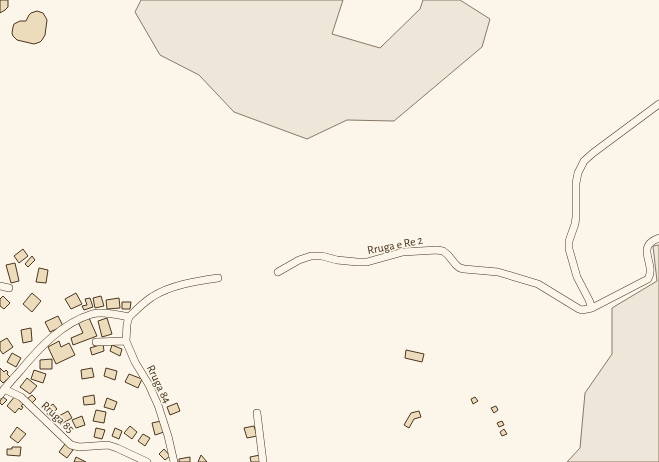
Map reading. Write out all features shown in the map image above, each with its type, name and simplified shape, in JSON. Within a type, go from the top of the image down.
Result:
[{"type":"street","points":[[659,104],[593,153],[584,161],[578,173],[576,184],[576,217],[569,241],[569,249],[577,277],[592,308],[648,279],[650,269],[646,252],[648,245],[652,241],[659,238]]},
{"type":"street","name":"Rruga e Re 2","points":[[278,272],[299,260],[311,256],[322,256],[337,260],[367,262],[403,252],[437,250],[443,251],[460,268],[498,272],[538,284],[579,309],[582,310],[592,308]]},
{"type":"street","points":[[2,392],[38,351],[68,325],[93,313],[116,314],[129,317],[153,296],[171,288],[218,278]]},
{"type":"street","points":[[0,286],[10,288]]},
{"type":"street","name":"Rruga 84","points":[[129,317],[126,341],[135,362],[149,385],[158,404],[174,462]]},
{"type":"street","points":[[96,342],[126,341]]},
{"type":"street","name":"Rruga 85","points":[[2,392],[21,397],[71,445],[79,447],[108,445],[118,448],[147,462]]},
{"type":"street","points":[[258,413],[263,462]]},
{"type":"shaded area","points":[[141,0],[343,0],[332,34],[380,48],[420,9],[423,0],[460,0],[490,19],[482,47],[394,121],[347,120],[307,139],[234,112],[199,75],[160,55],[135,12]]},
{"type":"shaded area","points":[[659,245],[659,462],[567,462],[580,448],[585,393],[612,354],[612,308],[657,281],[653,246]]},
{"type":"building","points":[[0,0],[8,0],[8,7],[0,13]]},
{"type":"building","points":[[37,11],[43,13],[47,20],[45,35],[42,40],[34,44],[17,40],[12,33],[14,24],[20,21],[26,21],[31,13]]},
{"type":"building","points":[[23,249],[28,256],[19,263],[14,256]]},
{"type":"building","points":[[32,256],[35,260],[28,267],[25,264]]},
{"type":"building","points":[[15,263],[19,281],[11,283],[6,265]]},
{"type":"building","points":[[39,268],[48,270],[46,283],[36,282]]},
{"type":"building","points":[[32,293],[41,301],[32,312],[23,304]]},
{"type":"building","points":[[76,293],[82,304],[71,309],[65,299]]},
{"type":"building","points":[[3,296],[10,303],[4,309],[0,306],[0,299]]},
{"type":"building","points":[[101,296],[104,306],[95,308],[93,298]]},
{"type":"building","points":[[90,298],[93,307],[84,310],[82,306],[87,305],[85,299]]},
{"type":"building","points":[[119,298],[120,308],[107,309],[106,300]]},
{"type":"building","points":[[122,302],[131,302],[130,309],[122,309]]},
{"type":"building","points":[[58,316],[63,326],[50,332],[45,322]]},
{"type":"building","points":[[89,318],[97,336],[73,345],[71,338],[83,333],[78,322]]},
{"type":"building","points":[[107,318],[112,334],[102,337],[98,321]]},
{"type":"building","points":[[31,328],[32,341],[23,343],[21,330]]},
{"type":"building","points":[[7,338],[13,347],[3,354],[0,350],[0,342]]},
{"type":"building","points":[[59,341],[61,347],[69,343],[75,355],[56,364],[48,347]]},
{"type":"building","points":[[103,344],[104,351],[92,355],[90,348]]},
{"type":"building","points":[[112,345],[122,349],[120,356],[110,351]]},
{"type":"building","points":[[406,350],[424,354],[422,362],[405,358]]},
{"type":"building","points":[[12,353],[21,358],[16,367],[7,362]]},
{"type":"building","points":[[52,359],[52,369],[40,369],[40,360]]},
{"type":"building","points":[[0,368],[4,372],[6,370],[10,377],[3,383],[0,380]]},
{"type":"building","points":[[92,368],[94,377],[82,379],[81,370]]},
{"type":"building","points":[[106,368],[117,371],[115,380],[104,376]]},
{"type":"building","points":[[34,370],[46,374],[43,383],[31,379]]},
{"type":"building","points":[[129,374],[142,379],[138,388],[125,382]]},
{"type":"building","points":[[27,378],[37,386],[30,394],[20,387]]},
{"type":"building","points":[[32,395],[36,399],[32,403],[27,399]]},
{"type":"building","points":[[94,395],[95,404],[84,405],[83,397]]},
{"type":"building","points":[[15,396],[24,403],[21,406],[23,407],[21,410],[19,408],[15,413],[7,406]]},
{"type":"building","points":[[3,397],[7,400],[2,405],[0,401]]},
{"type":"building","points":[[475,397],[478,401],[473,404],[471,399]]},
{"type":"building","points":[[107,398],[117,402],[114,410],[104,407]]},
{"type":"building","points":[[177,403],[180,411],[170,415],[167,407]]},
{"type":"building","points":[[53,404],[57,409],[49,416],[45,410]]},
{"type":"building","points":[[496,406],[498,410],[494,413],[491,408]]},
{"type":"building","points":[[96,410],[106,412],[104,423],[93,421]]},
{"type":"building","points":[[68,411],[72,418],[61,424],[57,417]]},
{"type":"building","points":[[419,411],[421,417],[414,419],[409,428],[404,425],[411,413]]},
{"type":"building","points":[[82,416],[85,425],[76,428],[72,420]]},
{"type":"building","points":[[161,421],[164,432],[155,435],[152,423]]},
{"type":"building","points":[[502,421],[504,425],[499,427],[497,423]]},
{"type":"building","points":[[130,426],[137,432],[132,439],[124,433]]},
{"type":"building","points":[[254,426],[257,436],[247,438],[244,428]]},
{"type":"building","points":[[17,427],[26,434],[18,443],[10,437]]},
{"type":"building","points":[[96,428],[105,430],[102,439],[94,437]]},
{"type":"building","points":[[115,428],[122,431],[119,439],[112,436]]},
{"type":"building","points":[[504,429],[507,434],[502,436],[500,432]]},
{"type":"building","points":[[143,434],[150,438],[145,446],[138,441]]},
{"type":"building","points":[[65,444],[73,450],[67,458],[59,452]]},
{"type":"building","points":[[12,447],[21,447],[20,456],[7,455],[7,449],[12,449]]},
{"type":"building","points":[[164,449],[170,456],[165,460],[159,454]]},
{"type":"building","points":[[201,455],[207,462],[198,462]]},
{"type":"building","points":[[260,455],[261,462],[251,462],[250,457]]},
{"type":"building","points":[[76,457],[86,462],[74,462]]},
{"type":"building","points":[[190,457],[190,462],[179,462],[179,459]]}]
